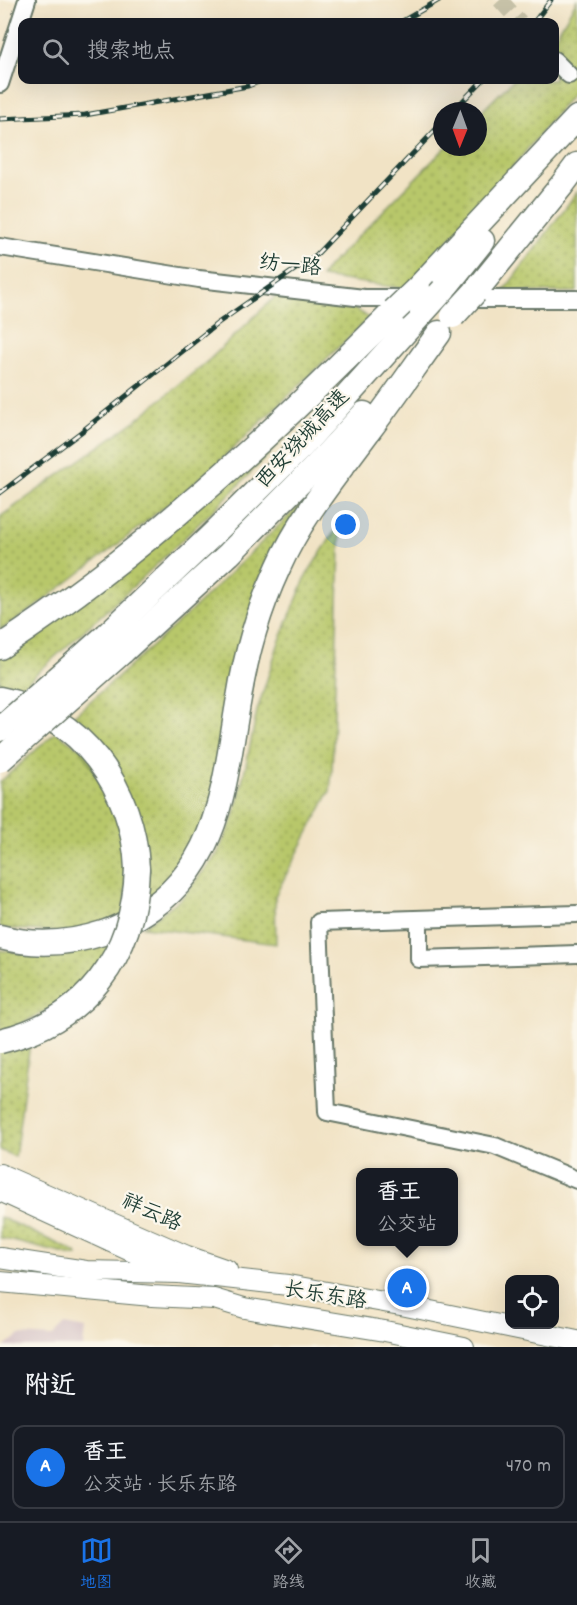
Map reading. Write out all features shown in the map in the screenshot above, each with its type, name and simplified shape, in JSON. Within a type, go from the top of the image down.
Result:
[{"type":"highway","points":[[0,646],[83,588],[189,505],[264,438],[418,288],[577,120]]},
{"type":"highway","name":"西安绕城高速","points":[[0,760],[114,644],[210,537],[300,447],[443,290],[520,196],[577,120]]},
{"type":"highway","name":"西安绕城高速","points":[[0,729],[114,644],[237,546],[316,466],[475,292],[577,165]]},
{"type":"highway","points":[[0,937],[27,942],[60,943],[113,930],[159,903],[175,888],[196,861],[207,842],[218,809],[249,651],[277,571],[311,508],[446,324]]},
{"type":"highway","points":[[0,699],[32,708],[61,724],[89,749],[106,769],[128,816],[135,844],[137,869],[134,904],[128,926],[104,975],[82,999],[61,1016],[37,1029],[0,1041]]},
{"type":"main road","name":"祥云路","points":[[0,1174],[187,1256],[225,1270],[288,1285]]},
{"type":"main road","name":"祥云路","points":[[0,1191],[178,1273],[214,1299]]},
{"type":"main road","points":[[0,1258],[86,1271],[178,1273],[288,1285]]},
{"type":"main road","points":[[0,1282],[214,1299]]},
{"type":"main road","name":"长乐东路","points":[[288,1285],[406,1306],[577,1341]]},
{"type":"main road","name":"长乐东路","points":[[214,1299],[244,1308],[385,1330],[464,1347]]},
{"type":"street","points":[[21,18],[27,0]]},
{"type":"street","points":[[0,84],[18,28]]},
{"type":"street","points":[[559,64],[569,75]]},
{"type":"street","name":"纺一路","points":[[0,248],[200,279],[364,298],[577,299]]},
{"type":"street","points":[[577,914],[319,922],[327,1112],[495,1146],[577,1180]]},
{"type":"street","points":[[419,919],[419,958],[577,954]]},
{"type":"shaded area","points":[[64,1325],[85,1329],[83,1347],[4,1347],[20,1335],[52,1337]]},
{"type":"green space","points":[[577,0],[577,88],[521,157],[406,289],[321,277],[328,267],[437,156],[487,156],[487,106],[509,84],[559,84],[559,30]]},
{"type":"green space","points":[[577,192],[577,292],[503,292]]},
{"type":"green space","points":[[275,297],[337,304],[349,307],[369,318],[215,466],[122,541],[34,608],[0,630],[0,517],[135,421],[210,359]]},
{"type":"green space","points":[[353,368],[227,497],[137,583],[16,692],[0,689],[0,653]]},
{"type":"green space","points":[[302,503],[215,796],[184,863],[142,905],[145,864],[67,722],[188,614]]},
{"type":"green space","points":[[341,522],[330,791],[275,896],[276,944],[143,927],[183,897],[217,854],[234,817],[257,711],[278,645],[307,574]]},
{"type":"green space","points":[[56,732],[82,750],[126,828],[126,915],[69,933],[0,928],[0,782]]},
{"type":"green space","points":[[117,941],[82,992],[0,1035],[0,950],[24,953]]},
{"type":"green space","points":[[30,1043],[15,1157],[0,1150],[0,1051]]},
{"type":"green space","points":[[0,1217],[69,1249],[77,1255],[73,1256],[0,1238]]},
{"type":"tunnel","points":[[500,0],[516,18]]},
{"type":"railway","points":[[408,18],[439,0]]},
{"type":"railway","points":[[537,18],[551,0]]},
{"type":"railway","points":[[0,119],[85,115],[253,84]]},
{"type":"railway","points":[[462,102],[479,84]]},
{"type":"railway","points":[[0,493],[218,323],[316,255],[433,132]]},
{"type":"place","name":"香王","points":[[407,1288]]}]
